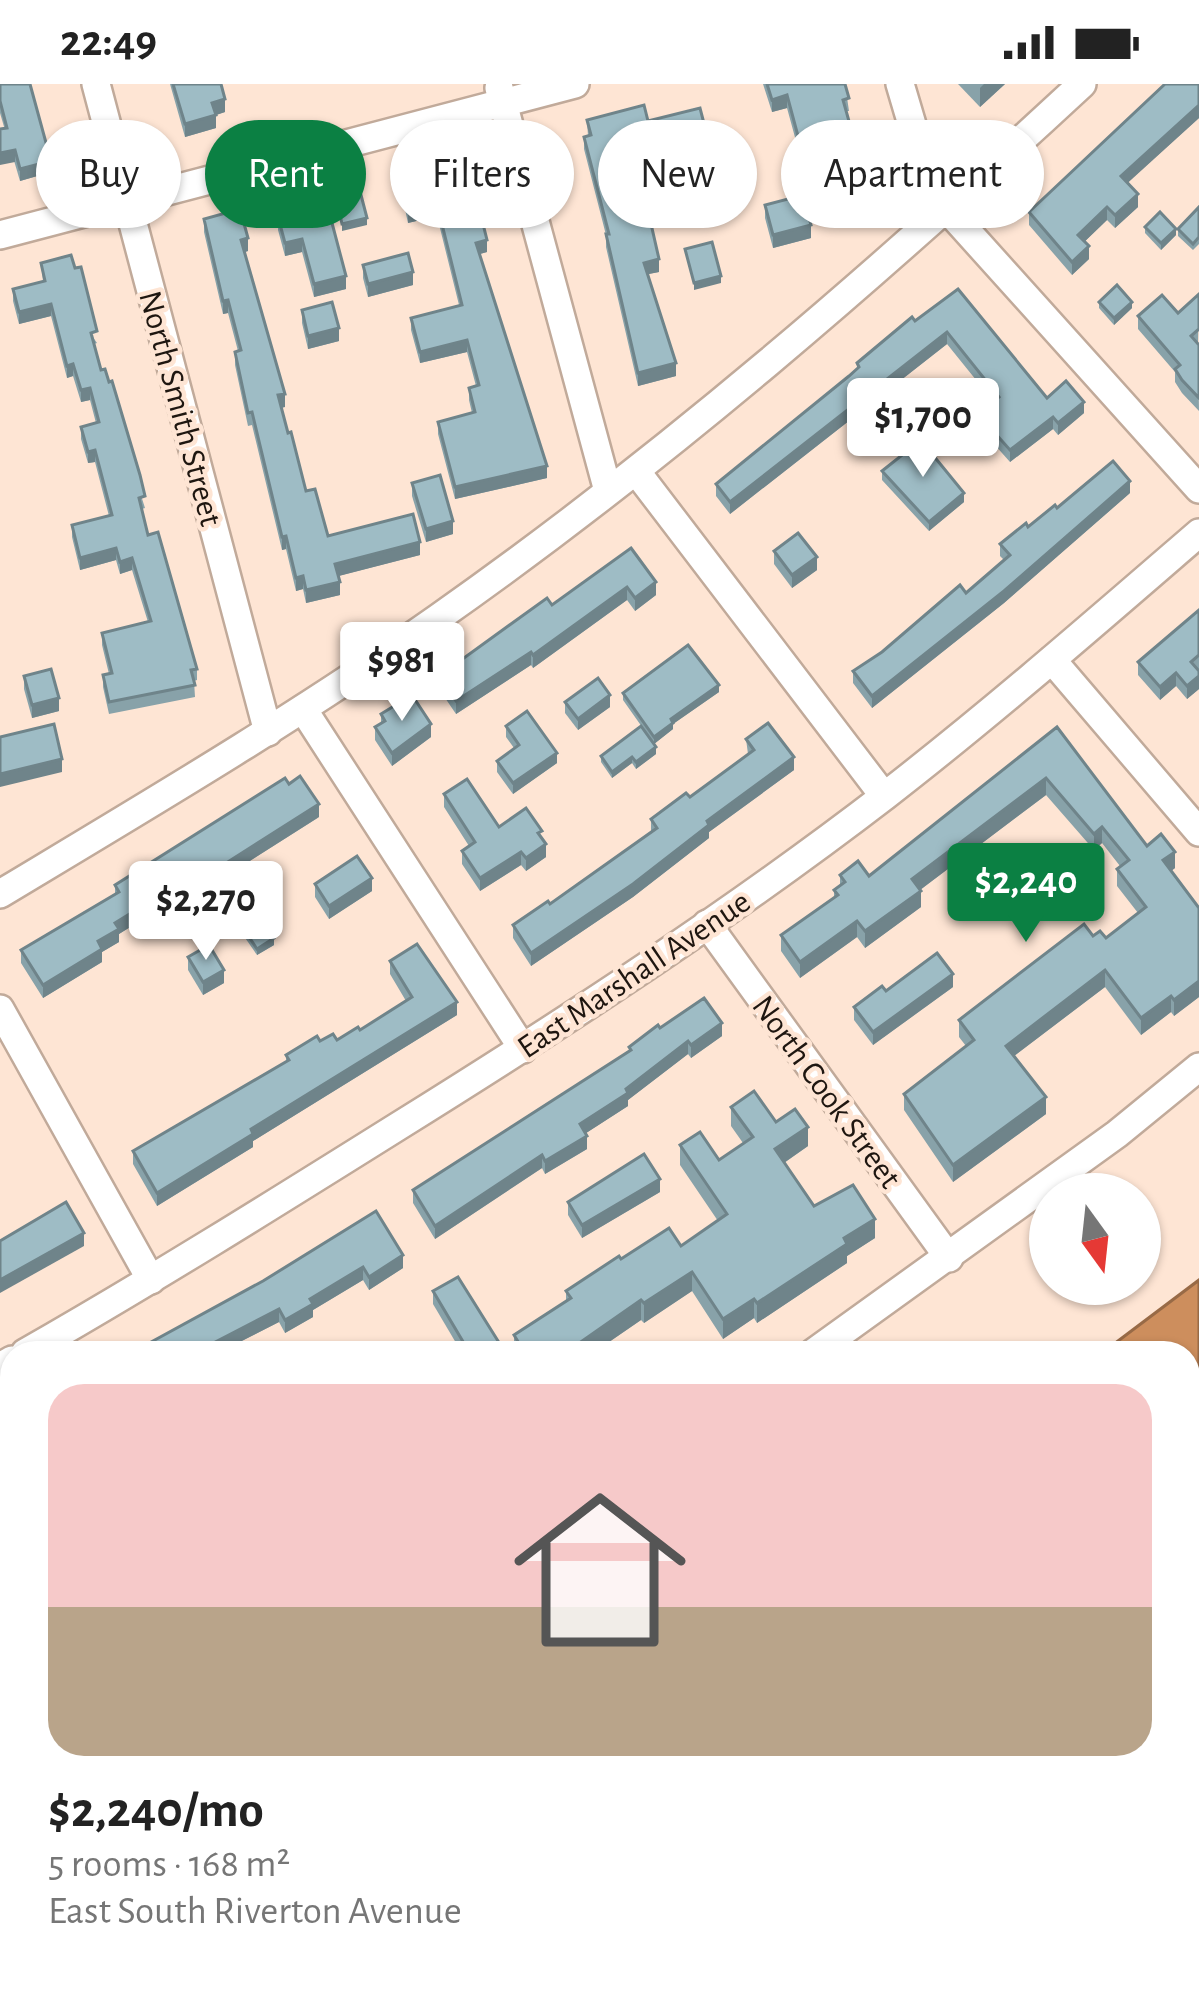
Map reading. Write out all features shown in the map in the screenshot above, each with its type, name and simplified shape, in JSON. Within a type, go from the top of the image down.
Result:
[{"type":"street","name":"North Smith Street","points":[[96,84],[106,120]]},
{"type":"street","points":[[181,186],[500,93],[575,84]]},
{"type":"street","points":[[900,84],[911,120]]},
{"type":"street","points":[[1043,120],[1082,84]]},
{"type":"street","points":[[500,93],[608,491]]},
{"type":"street","points":[[0,235],[36,225]]},
{"type":"street","name":"North Smith Street","points":[[135,228],[268,732]]},
{"type":"street","points":[[0,894],[268,732],[440,616],[636,471],[925,228]]},
{"type":"street","points":[[964,228],[1199,489]]},
{"type":"street","points":[[636,471],[884,796]]},
{"type":"street","name":"East Marshall Avenue","points":[[46,1341],[523,1049],[707,924],[884,796],[1199,533]]},
{"type":"street","points":[[1052,659],[1199,832]]},
{"type":"street","points":[[303,709],[523,1049]]},
{"type":"street","name":"North Cook Street","points":[[707,924],[949,1258]]},
{"type":"street","points":[[0,1009],[151,1280]]},
{"type":"street","points":[[829,1341],[1117,1134],[1199,1067]]},
{"type":"shaded area","points":[[1199,1280],[1199,1341],[1118,1341]]},
{"type":"building","points":[[0,84],[30,84],[40,120],[36,120],[36,165],[20,169],[15,150],[0,153],[0,129],[7,128]]},
{"type":"building","points":[[173,84],[221,84],[225,99],[212,103],[216,115],[185,124]]},
{"type":"building","points":[[767,84],[845,84],[849,120],[794,120],[787,95],[772,100]]},
{"type":"building","points":[[1165,84],[1199,84],[1199,105],[1121,176],[1138,194],[1115,215],[1107,207],[1078,235],[1089,246],[1072,262],[1043,228],[1044,198]]},
{"type":"building","points":[[644,105],[648,120],[598,120],[598,191],[584,137],[591,135],[587,120]]},
{"type":"building","points":[[700,108],[703,120],[652,120]]},
{"type":"building","points":[[781,201],[781,228],[800,228],[773,235],[765,205]]},
{"type":"building","points":[[1199,207],[1199,237],[1193,244],[1178,229]]},
{"type":"building","points":[[1160,212],[1176,229],[1161,243],[1145,227]]},
{"type":"building","points":[[206,228],[245,228],[248,238],[241,240],[285,394],[278,395],[288,433],[306,491],[315,489],[328,536],[413,514],[420,542],[335,564],[340,582],[306,590],[303,576],[296,578],[252,412],[248,413],[235,352],[241,350],[228,300],[223,301]]},
{"type":"building","points":[[281,228],[333,228],[346,276],[314,284],[302,239],[285,243]]},
{"type":"building","points":[[443,228],[484,228],[487,240],[476,243],[547,466],[455,487],[438,422],[475,412],[469,388],[479,385],[467,340],[420,352],[411,318],[462,305]]},
{"type":"building","points":[[607,228],[652,228],[659,259],[644,263],[676,363],[638,373]]},
{"type":"building","points":[[712,242],[721,276],[694,283],[685,249]]},
{"type":"building","points":[[408,253],[413,272],[368,284],[363,265]]},
{"type":"building","points":[[71,255],[75,268],[81,267],[101,370],[112,381],[140,475],[145,496],[139,498],[148,535],[158,532],[197,669],[191,670],[195,685],[109,702],[103,675],[112,673],[102,633],[151,621],[132,558],[120,562],[116,548],[80,558],[72,525],[112,515],[95,450],[88,452],[81,427],[99,422],[90,388],[81,390],[73,364],[67,366],[51,304],[19,312],[13,289],[45,281],[41,263]]},
{"type":"building","points":[[1117,285],[1132,302],[1114,318],[1099,302]]},
{"type":"building","points":[[958,289],[1047,398],[1066,381],[1084,402],[1058,423],[1053,417],[1010,450],[978,414],[999,397],[947,332],[730,502],[716,484],[849,376],[859,367],[857,363],[912,317],[915,321]]},
{"type":"building","points":[[1199,294],[1199,329],[1191,336],[1199,345],[1199,398],[1175,369],[1180,365],[1138,316],[1162,295],[1178,313]]},
{"type":"building","points":[[332,302],[339,328],[308,336],[302,310]]},
{"type":"building","points":[[919,438],[964,493],[929,522],[882,471]]},
{"type":"building","points":[[1113,461],[1130,481],[1004,591],[872,696],[853,671],[960,585],[966,593],[1010,555],[1000,544],[1026,523],[1028,527],[1055,505],[1057,508]]},
{"type":"building","points":[[440,475],[453,521],[426,529],[412,483]]},
{"type":"building","points":[[798,533],[817,557],[792,575],[774,551]]},
{"type":"building","points":[[631,548],[656,582],[635,598],[627,587],[533,655],[531,652],[456,701],[439,676],[547,598],[552,605]]},
{"type":"building","points":[[1199,610],[1199,655],[1191,662],[1199,676],[1187,686],[1176,673],[1160,687],[1138,662]]},
{"type":"building","points":[[688,645],[719,685],[654,737],[623,693]]},
{"type":"building","points":[[51,669],[59,698],[32,705],[24,676]]},
{"type":"building","points":[[598,678],[610,695],[578,719],[565,702]]},
{"type":"building","points":[[412,695],[431,724],[392,753],[375,727],[385,721],[381,714]]},
{"type":"building","points":[[527,711],[557,753],[513,783],[497,761],[519,745],[506,726]]},
{"type":"building","points":[[768,723],[794,757],[707,821],[709,825],[633,884],[531,953],[513,925],[657,828],[651,819],[754,750],[746,739]]},
{"type":"building","points":[[54,724],[62,759],[0,774],[0,737]]},
{"type":"building","points":[[641,726],[656,747],[612,772],[601,756]]},
{"type":"building","points":[[1057,727],[1147,846],[1161,834],[1175,852],[1163,860],[1199,908],[1199,981],[1141,1018],[1105,970],[1006,1046],[1046,1097],[953,1165],[904,1094],[974,1040],[959,1020],[1084,924],[1093,936],[1100,931],[1106,938],[1146,907],[1117,869],[1129,860],[1102,827],[1094,834],[1046,778],[912,879],[921,891],[865,931],[857,921],[800,962],[781,935],[838,895],[834,890],[845,882],[840,875],[858,861],[869,876]]},
{"type":"building","points":[[300,776],[319,804],[187,888],[183,881],[115,923],[119,929],[98,941],[102,949],[43,985],[21,950],[119,892],[115,885],[285,778],[289,784]]},
{"type":"building","points":[[467,779],[499,827],[526,808],[546,844],[526,858],[521,852],[480,878],[462,851],[475,842],[444,794]]},
{"type":"building","points":[[357,856],[372,878],[329,906],[315,884]]},
{"type":"building","points":[[1057,861],[1072,881],[1053,895],[1039,875]]},
{"type":"building","points":[[258,915],[274,938],[257,949],[241,925]]},
{"type":"building","points":[[417,944],[457,1002],[157,1193],[133,1151],[289,1060],[286,1055],[317,1036],[320,1041],[333,1034],[337,1040],[412,997],[390,961]]},
{"type":"building","points":[[209,945],[224,970],[203,982],[188,957]]},
{"type":"building","points":[[937,953],[953,974],[873,1032],[854,1007],[882,986],[886,991]]},
{"type":"building","points":[[704,998],[722,1023],[691,1045],[688,1041],[626,1089],[628,1093],[580,1124],[587,1136],[545,1161],[542,1155],[435,1226],[413,1190]]},
{"type":"building","points":[[754,1091],[776,1122],[795,1109],[808,1127],[775,1149],[814,1206],[853,1185],[875,1219],[844,1238],[847,1244],[757,1303],[754,1299],[723,1319],[692,1272],[582,1341],[518,1341],[514,1335],[571,1298],[566,1291],[619,1256],[669,1228],[681,1246],[727,1214],[680,1145],[700,1132],[719,1160],[753,1137],[731,1107]]},
{"type":"building","points":[[644,1154],[660,1179],[582,1225],[568,1202]]},
{"type":"building","points":[[66,1202],[84,1233],[0,1280],[0,1241]]},
{"type":"building","points":[[376,1211],[403,1255],[369,1277],[363,1267],[285,1320],[279,1309],[217,1341],[153,1341]]},
{"type":"building","points":[[458,1277],[498,1341],[463,1341],[433,1291]]}]
